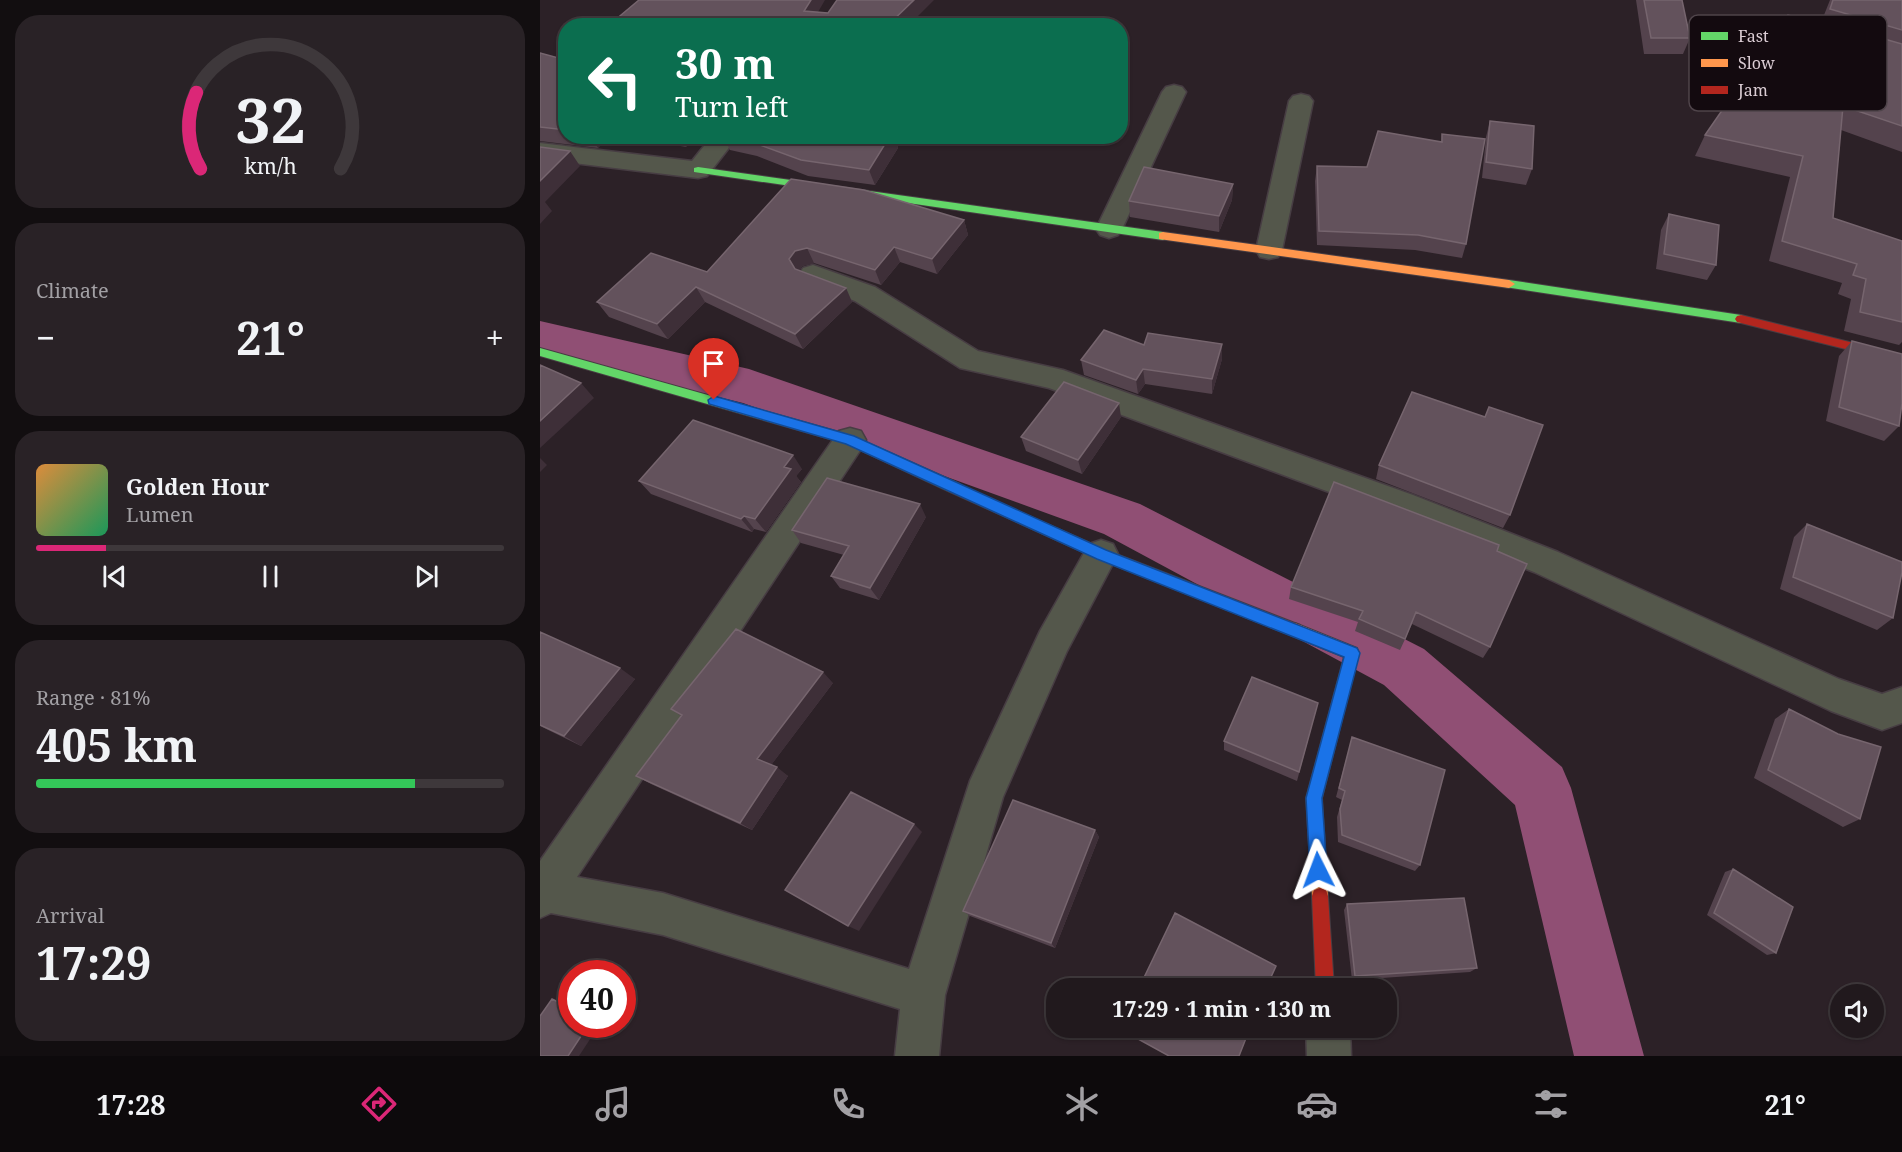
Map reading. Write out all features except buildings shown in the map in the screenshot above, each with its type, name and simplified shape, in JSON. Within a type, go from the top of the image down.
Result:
[{"type":"street","points":[[1109,229],[1174,92]]},
{"type":"street","points":[[1269,250],[1301,101]]},
{"type":"street","points":[[698,170],[719,144]]},
{"type":"street","points":[[540,151],[698,170],[1756,321],[1902,359]]},
{"type":"street","points":[[813,275],[864,294],[970,360],[1053,378],[1402,505],[1546,562],[1831,694],[1882,712],[1902,705]]},
{"type":"street","points":[[540,352],[849,440],[1101,554],[1352,653],[1314,798],[1324,978]]},
{"type":"street","points":[[849,440],[542,894],[663,914],[923,995]]},
{"type":"street","points":[[917,1056],[923,995],[984,795],[1053,642],[1101,554]]},
{"type":"street","points":[[1328,1038],[1329,1056]]},
{"type":"waterway","points":[[540,337],[749,387],[1122,519],[1404,667],[1541,788],[1609,1056]]},
{"type":"traffic: fast","points":[[698,170],[1163,236]]},
{"type":"traffic: fast","points":[[1509,284],[1741,319]]},
{"type":"traffic: fast","points":[[540,352],[850,440],[955,488]]},
{"type":"traffic: slow","points":[[1163,236],[1509,284]]},
{"type":"traffic: slow","points":[[1295,630],[1352,653],[1314,798],[1320,896]]},
{"type":"traffic: jam","points":[[1741,319],[1902,359]]},
{"type":"traffic: jam","points":[[955,488],[1101,554],[1295,630]]},
{"type":"traffic: jam","points":[[1320,896],[1324,978]]},
{"type":"route","points":[[714,400],[849,440],[1101,554],[1352,653],[1314,798],[1318,870]]}]
